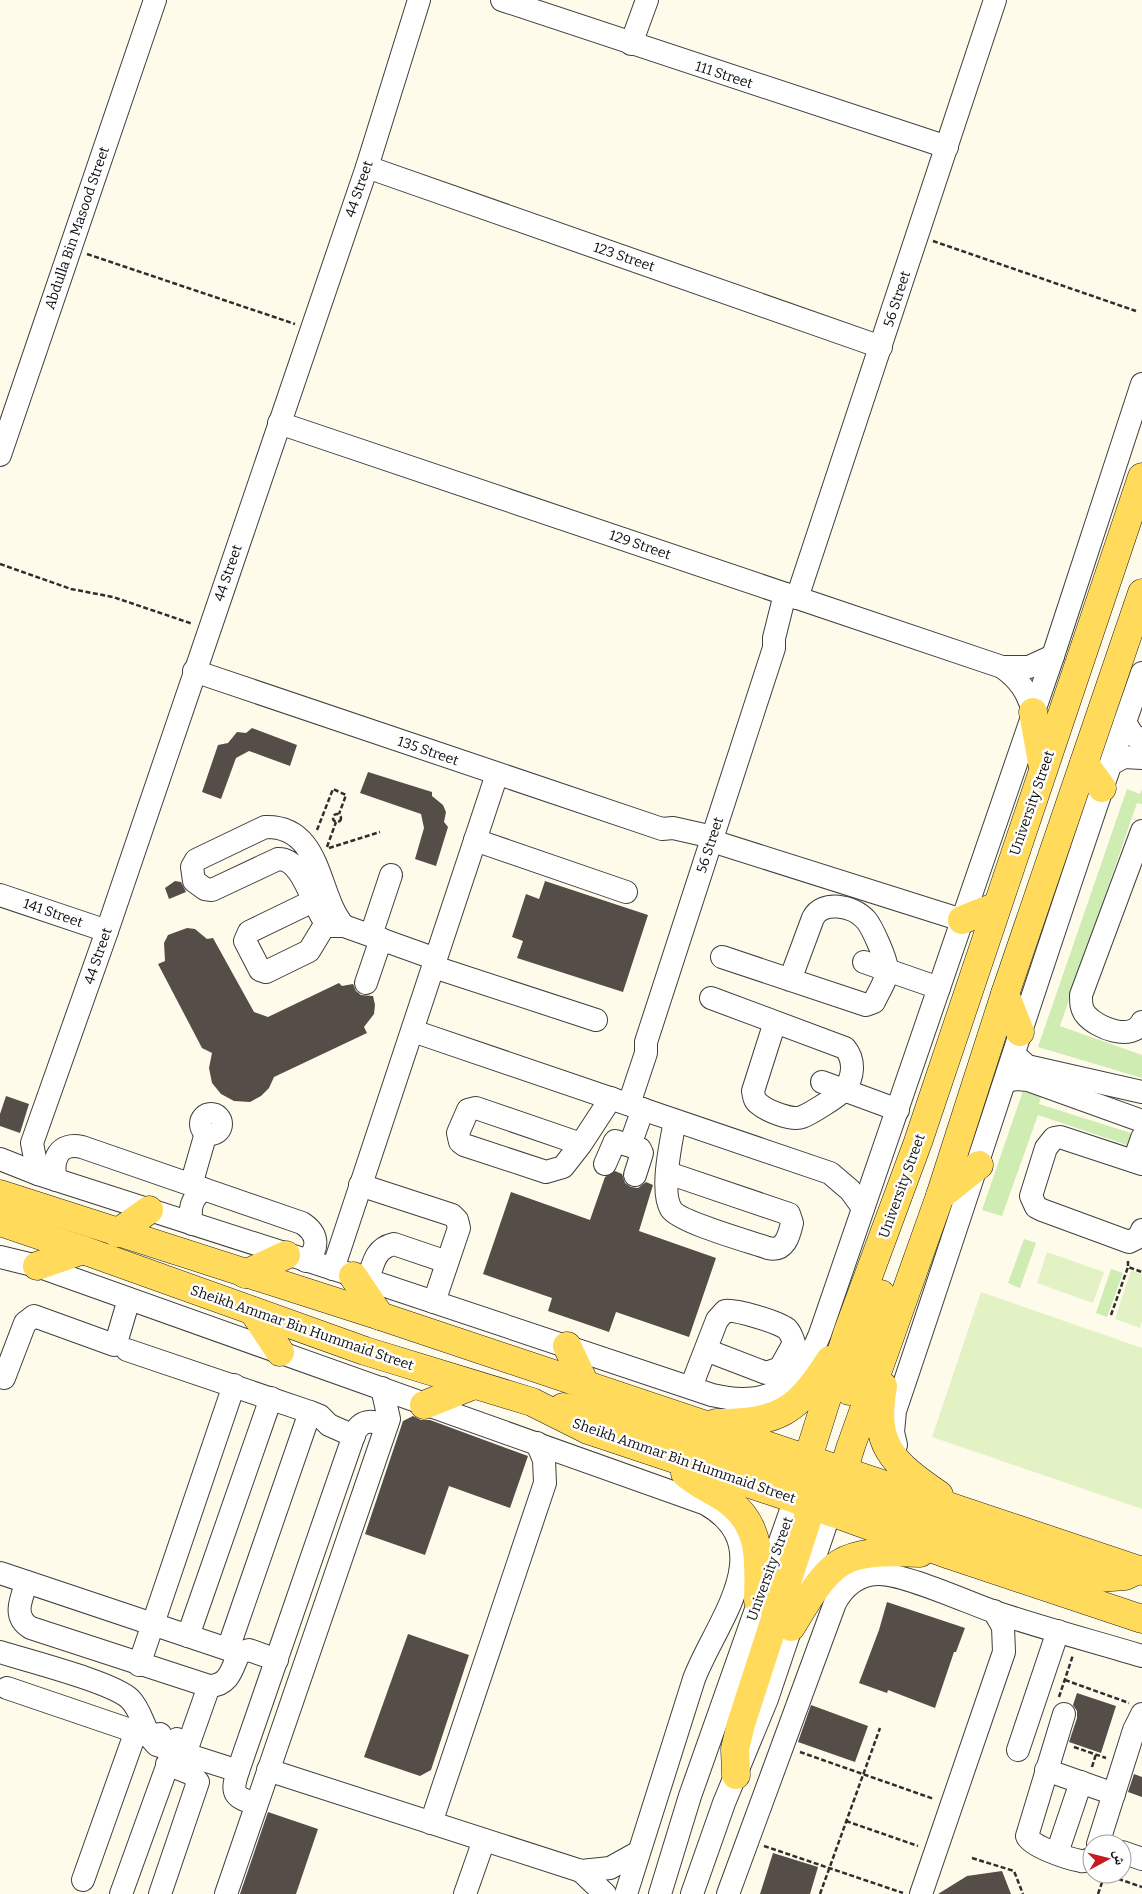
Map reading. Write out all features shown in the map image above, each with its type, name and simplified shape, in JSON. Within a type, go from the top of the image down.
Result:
[{"type":"main road","name":"University Street","points":[[819,1486],[848,1331],[918,1142],[1142,477]]},
{"type":"main road","name":"University Street","points":[[819,1486],[893,1327],[940,1196],[1084,763],[1135,631],[1142,592]]},
{"type":"main road","points":[[1033,712],[1043,770]]},
{"type":"main road","points":[[1084,763],[1107,776]]},
{"type":"main road","points":[[962,920],[997,906]]},
{"type":"main road","points":[[1006,994],[1017,1043]]},
{"type":"main road","points":[[736,1776],[735,1749],[741,1724],[917,1186],[921,1162],[918,1142]]},
{"type":"main road","points":[[940,1196],[979,1165]]},
{"type":"main road","name":"Sheikh Ammar Bin Hummaid Street","points":[[0,1194],[244,1274],[380,1316],[702,1423],[950,1555],[1142,1619]]},
{"type":"main road","points":[[117,1233],[158,1213]]},
{"type":"main road","name":"Sheikh Ammar Bin Hummaid Street","points":[[0,1222],[365,1351],[532,1402],[572,1424],[673,1459],[961,1510],[1140,1570]]},
{"type":"main road","points":[[37,1266],[83,1250]]},
{"type":"main road","points":[[244,1274],[296,1258]]},
{"type":"main road","points":[[351,1275],[380,1316]]},
{"type":"main road","points":[[253,1311],[280,1352]]},
{"type":"main road","points":[[893,1327],[879,1411],[880,1429],[886,1446],[902,1468],[961,1510]]},
{"type":"main road","points":[[702,1423],[756,1420],[787,1410],[811,1390],[848,1331]]},
{"type":"main road","points":[[567,1346],[585,1384]]},
{"type":"main road","points":[[418,1402],[474,1385]]},
{"type":"main road","points":[[532,1402],[607,1416],[1098,1578],[1125,1576],[1140,1570]]},
{"type":"main road","points":[[673,1459],[698,1484],[731,1503],[750,1526],[759,1553],[758,1600]]},
{"type":"main road","points":[[791,1627],[822,1578],[848,1558],[879,1552],[950,1555]]},
{"type":"street","name":"Abdulla Bin Masood Street","points":[[0,455],[155,0]]},
{"type":"street","name":"44 Street","points":[[32,1144],[107,931],[367,166],[419,0]]},
{"type":"street","name":"111 Street","points":[[502,0],[947,147]]},
{"type":"street","points":[[631,44],[647,0]]},
{"type":"street","name":"56 Street","points":[[626,1103],[638,1053],[646,1042],[774,648],[781,641],[881,347],[995,0]]},
{"type":"street","name":"123 Street","points":[[367,166],[881,347]]},
{"type":"street","points":[[2,1160],[47,1177],[725,1398],[752,1398],[778,1390],[791,1383],[807,1364],[820,1334],[1053,656],[1142,384]]},
{"type":"street","name":"129 Street","points":[[279,423],[1002,667],[1029,667],[1053,656]]},
{"type":"street","name":"129 Street","points":[[1002,667],[1022,684],[1033,712]]},
{"type":"street","name":"135 Street","points":[[194,671],[662,829],[673,828],[711,843],[962,920]]},
{"type":"street","points":[[902,1468],[893,1432],[895,1411],[979,1165],[1017,1043],[1142,673]]},
{"type":"street","points":[[1125,722],[1132,734],[1142,741]]},
{"type":"street","points":[[1107,776],[1124,757],[1142,758]]},
{"type":"street","points":[[351,1275],[360,1185],[413,1031],[497,774]]},
{"type":"street","points":[[313,901],[248,932],[245,941],[260,970],[266,972],[309,951],[335,924],[334,911],[321,875],[302,843],[286,829],[264,827],[202,856],[192,867],[192,874],[199,886],[212,890],[278,859],[284,859],[295,865],[313,901],[335,924],[376,937],[435,963],[596,1020]]},
{"type":"street","points":[[1142,831],[1081,996],[1081,1005],[1085,1013],[1092,1020],[1124,1033],[1133,1031],[1142,1022]]},
{"type":"street","points":[[475,840],[626,892]]},
{"type":"street","points":[[366,983],[391,875]]},
{"type":"street","name":"141 Street","points":[[0,894],[107,931]]},
{"type":"street","points":[[722,957],[790,980],[870,1005],[874,1002],[887,970],[872,929],[866,919],[856,912],[824,906],[817,910],[812,918],[790,980]]},
{"type":"street","points":[[864,962],[939,988]]},
{"type":"street","points":[[711,998],[845,1048],[851,1055],[853,1063],[844,1090],[802,1117],[796,1118],[758,1104],[753,1090],[775,1022]]},
{"type":"street","points":[[413,1031],[830,1173],[850,1190],[863,1208]]},
{"type":"street","points":[[1017,1043],[1027,1066],[1043,1077],[1142,1121]]},
{"type":"street","points":[[1005,1082],[1043,1077],[1142,1092]]},
{"type":"street","points":[[822,1082],[898,1110]]},
{"type":"street","points":[[581,1144],[476,1108],[468,1110],[458,1133],[460,1142],[464,1145],[546,1172],[563,1168],[581,1144],[626,1103]]},
{"type":"street","points":[[626,1103],[630,1146]]},
{"type":"street","points":[[668,1173],[789,1214],[792,1222],[783,1245],[779,1248],[768,1248],[677,1216],[668,1202],[668,1173],[675,1121]]},
{"type":"street","points":[[192,1224],[190,1213],[192,1185],[206,1133]]},
{"type":"street","points":[[1142,1138],[1138,1162],[1060,1137],[1054,1138],[1046,1148],[1031,1196],[1036,1207],[1042,1210],[1129,1242],[1139,1237],[1142,1230]]},
{"type":"street","points":[[606,1164],[615,1142],[641,1150],[635,1175]]},
{"type":"street","points":[[2,1160],[32,1144],[47,1177]]},
{"type":"street","points":[[47,1177],[58,1153],[73,1145],[302,1223],[310,1228],[315,1236],[316,1246],[313,1255],[296,1258]]},
{"type":"street","points":[[830,1173],[877,1165]]},
{"type":"street","points":[[158,1213],[179,1200],[192,1185]]},
{"type":"street","points":[[360,1185],[452,1215],[459,1228],[434,1302]]},
{"type":"street","points":[[351,1275],[385,1246],[394,1244],[447,1262]]},
{"type":"street","points":[[0,1257],[37,1266],[706,1504],[719,1512],[729,1522],[741,1548],[740,1576],[728,1610],[706,1650],[694,1679],[637,1853],[626,1894]]},
{"type":"street","points":[[121,1346],[135,1301]]},
{"type":"street","points":[[4,1378],[25,1323],[34,1316],[315,1414],[329,1413],[357,1430]]},
{"type":"street","points":[[691,1387],[706,1350]]},
{"type":"street","points":[[139,1664],[234,1385]]},
{"type":"street","points":[[226,1894],[387,1423],[382,1388]]},
{"type":"street","points":[[188,1636],[271,1398]]},
{"type":"street","points":[[256,1804],[241,1799],[234,1792],[233,1786],[357,1430],[370,1421],[387,1423],[418,1402]]},
{"type":"street","points":[[27,1582],[19,1610],[26,1626],[209,1686],[219,1685],[228,1679],[233,1651],[315,1414]]},
{"type":"street","points":[[431,1822],[545,1483],[544,1460],[537,1443]]},
{"type":"street","points":[[545,1483],[559,1467],[573,1458]]},
{"type":"street","name":"University Street","points":[[660,1894],[690,1796],[758,1600],[819,1486]]},
{"type":"street","name":"University Street","points":[[692,1894],[705,1856],[767,1699],[791,1627],[819,1486]]},
{"type":"street","points":[[0,1573],[233,1651],[249,1650],[275,1666]]},
{"type":"street","points":[[728,1894],[835,1603],[848,1585],[857,1579],[867,1575],[890,1575],[994,1612],[1142,1656]]},
{"type":"street","points":[[921,1894],[1004,1652],[1003,1626],[994,1612]]},
{"type":"street","points":[[1018,1750],[1058,1631]]},
{"type":"street","points":[[0,1652],[123,1694],[140,1711],[143,1734],[83,1880]]},
{"type":"street","points":[[121,1894],[178,1750],[209,1686]]},
{"type":"street","points":[[7,1688],[143,1734],[161,1734],[178,1750],[198,1782],[162,1888],[130,1869]]},
{"type":"street","points":[[1101,1834],[1139,1713]]},
{"type":"street","points":[[1064,1714],[1026,1833],[1028,1840],[1033,1844],[1082,1862]]},
{"type":"street","points":[[178,1750],[240,1765]]},
{"type":"street","points":[[268,1770],[581,1871],[610,1868],[637,1853]]},
{"type":"street","points":[[1046,1770],[1114,1794]]},
{"type":"street","points":[[1058,1853],[1081,1782]]},
{"type":"street","points":[[646,1830],[690,1796]]},
{"type":"street","points":[[465,1894],[484,1840]]},
{"type":"street","points":[[705,1856],[708,1894]]},
{"type":"street","points":[[581,1871],[605,1894]]},
{"type":"path","points":[[918,236],[1136,311]]},
{"type":"path","points":[[70,248],[311,330]]},
{"type":"path","points":[[0,564],[66,587],[113,597],[208,630]]},
{"type":"path","points":[[302,843],[314,838],[333,789],[346,795],[339,814],[341,819],[336,822],[327,849],[380,832]]},
{"type":"path","points":[[336,822],[333,816],[339,814]]},
{"type":"path","points":[[1111,1315],[1128,1267]]},
{"type":"path","points":[[1065,1680],[1139,1713]]},
{"type":"path","points":[[820,1894],[880,1728]]},
{"type":"path","points":[[1056,1741],[1124,1764]]},
{"type":"path","points":[[783,1746],[952,1805]]},
{"type":"path","points":[[846,1821],[935,1852]]},
{"type":"path","points":[[748,1841],[907,1894]]},
{"type":"path","points":[[972,1858],[1014,1871],[1023,1894]]},
{"type":"green space","points":[[1127,789],[1140,794],[1142,789],[1142,804],[1137,803],[1060,1026],[1142,1055],[1142,1078],[1038,1047]]},
{"type":"green space","points":[[1023,1091],[1041,1097],[1039,1104],[1131,1133],[1127,1145],[1038,1115],[1002,1216],[982,1210]]},
{"type":"green space","points":[[1024,1239],[1036,1243],[1020,1288],[1008,1283]]},
{"type":"green space","points":[[1047,1252],[1104,1272],[1093,1303],[1037,1283]]},
{"type":"green space","points":[[1111,1269],[1123,1273],[1107,1317],[1096,1313]]},
{"type":"green space","points":[[1131,1270],[1142,1274],[1142,1321],[1140,1328],[1115,1319]]},
{"type":"green space","points":[[981,1292],[1142,1348],[1142,1509],[932,1437]]},
{"type":"building","points":[[252,728],[297,745],[290,766],[249,751],[236,758],[221,799],[202,792],[218,745],[228,743],[237,732],[246,733]]},
{"type":"building","points":[[368,772],[432,792],[432,796],[443,805],[446,812],[444,822],[448,827],[436,866],[415,859],[424,828],[421,814],[360,793]]},
{"type":"building","points":[[175,881],[181,882],[186,892],[169,899],[165,888]]},
{"type":"building","points":[[545,881],[648,915],[623,992],[517,958],[523,941],[512,937],[526,894],[539,899]]},
{"type":"building","points":[[187,928],[195,929],[207,939],[213,938],[254,1012],[268,1017],[339,983],[342,986],[353,984],[356,991],[361,995],[373,996],[374,1014],[364,1027],[367,1033],[274,1077],[269,1088],[261,1096],[250,1102],[234,1101],[221,1094],[212,1083],[209,1068],[212,1053],[202,1048],[158,964],[165,961],[164,943],[168,935]]},
{"type":"building","points":[[6,1096],[29,1104],[20,1133],[0,1126],[0,1114]]},
{"type":"building","points":[[615,1171],[622,1174],[625,1183],[631,1187],[638,1188],[646,1182],[653,1185],[639,1231],[716,1258],[689,1337],[616,1312],[609,1332],[548,1311],[552,1298],[483,1274],[511,1192],[590,1220],[605,1177]]},
{"type":"building","points":[[413,1416],[421,1420],[430,1420],[528,1456],[510,1508],[449,1486],[425,1555],[365,1534],[403,1421]]},
{"type":"building","points":[[887,1602],[965,1628],[956,1652],[954,1652],[935,1708],[888,1690],[887,1693],[859,1683],[879,1630]]},
{"type":"building","points":[[408,1634],[469,1655],[431,1770],[420,1776],[364,1757]]},
{"type":"building","points":[[1077,1693],[1116,1706],[1101,1753],[1069,1742],[1077,1718],[1077,1711],[1073,1705]]},
{"type":"building","points":[[811,1705],[868,1726],[855,1762],[798,1742]]},
{"type":"building","points":[[1134,1774],[1142,1777],[1142,1797],[1128,1792]]},
{"type":"building","points":[[268,1812],[318,1829],[296,1894],[240,1894]]},
{"type":"building","points":[[773,1853],[818,1867],[810,1894],[760,1894]]},
{"type":"building","points":[[1002,1871],[1011,1894],[938,1894],[967,1876]]}]
